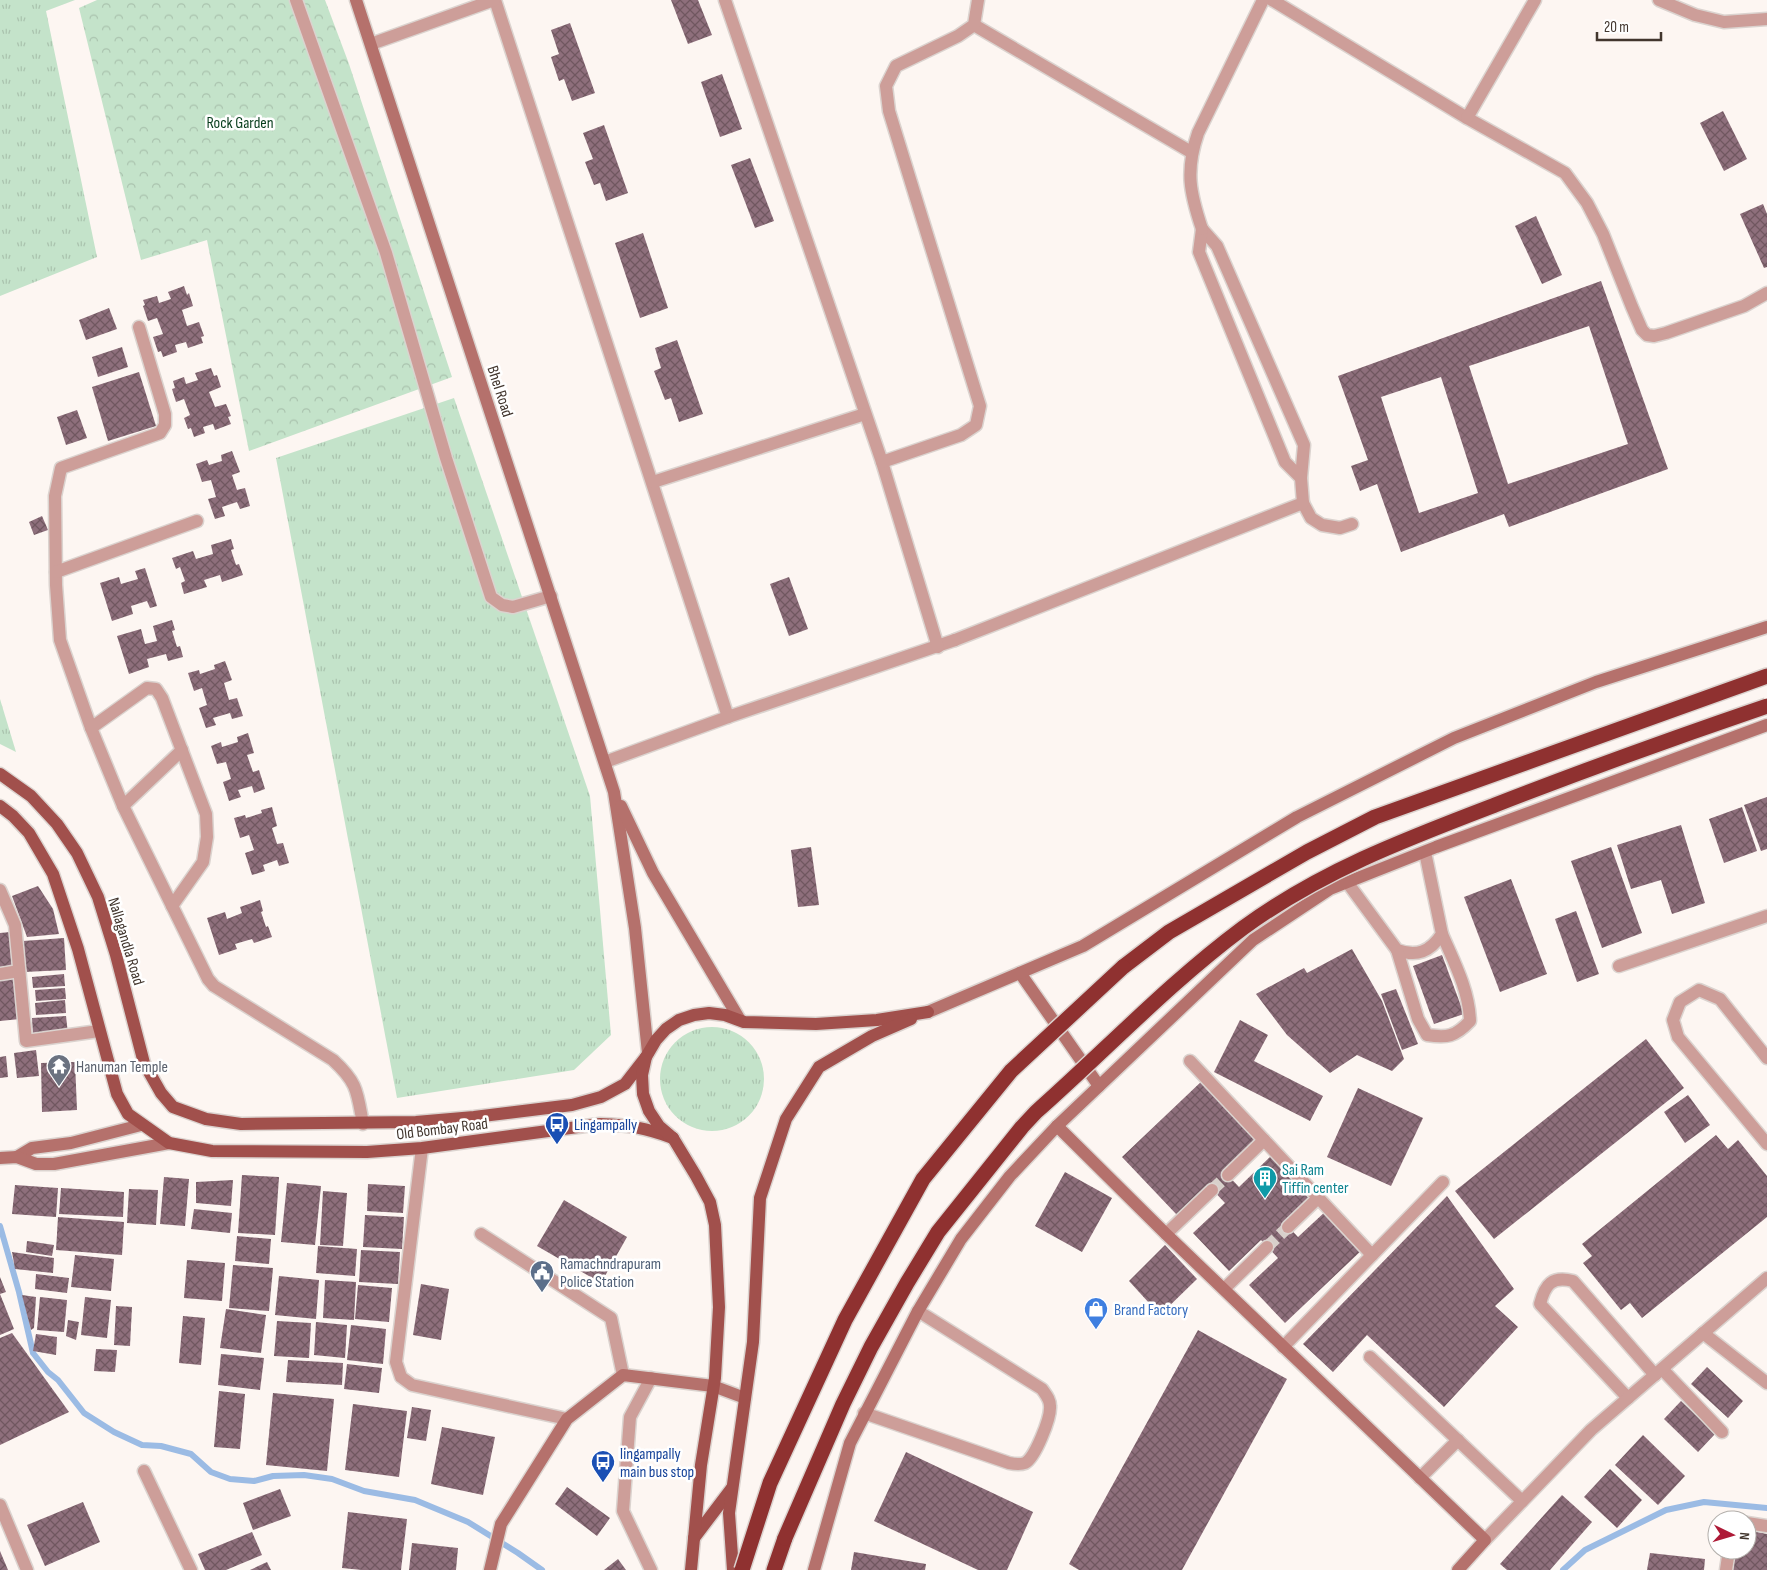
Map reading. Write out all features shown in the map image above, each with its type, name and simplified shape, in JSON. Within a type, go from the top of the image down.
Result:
[{"type":"highway","points":[[742,1570],[770,1484],[820,1374],[845,1320],[923,1179],[1011,1071],[1123,967],[1169,932],[1306,852],[1375,817],[1767,676]]},
{"type":"highway","points":[[774,1570],[802,1497],[843,1404],[872,1347],[938,1232],[1036,1112],[1192,969],[1244,928],[1320,879],[1400,841],[1612,760],[1767,706]]},
{"type":"main road","name":"Nallagandla Road","points":[[2,777],[31,796],[57,824],[77,853],[98,897],[114,947],[144,1062],[161,1093],[173,1107],[206,1120]]},
{"type":"main road","points":[[0,806],[30,833],[53,874],[78,949],[117,1094],[128,1114],[169,1143]]},
{"type":"main road","name":"Old Bombay Road","points":[[206,1120],[241,1124],[416,1122],[572,1106],[601,1097],[625,1084],[666,1028],[679,1020],[694,1015],[709,1013],[725,1015],[744,1022],[816,1024],[877,1020],[928,1012]]},
{"type":"main road","points":[[733,1570],[729,1513],[753,1342],[760,1198],[786,1119],[819,1068],[872,1036],[928,1012]]},
{"type":"main road","points":[[647,1055],[642,1076],[643,1094],[649,1111],[659,1126],[673,1138],[710,1202],[715,1225],[719,1307],[713,1386],[701,1465],[692,1570]]},
{"type":"main road","name":"Old Bombay Road","points":[[169,1143],[212,1151],[367,1152],[422,1148],[600,1124],[628,1125],[650,1129],[673,1138]]},
{"type":"main road","points":[[694,1538],[732,1487]]},
{"type":"street","points":[[296,0],[386,253],[449,467],[491,597],[502,606],[514,607],[551,596]]},
{"type":"street","name":"Bhel Road","points":[[356,0],[614,792]]},
{"type":"street","points":[[371,44],[494,0],[728,716]]},
{"type":"street","points":[[725,0],[882,462],[938,647]]},
{"type":"street","points":[[882,462],[962,435],[976,425],[980,406],[889,111],[886,86],[896,66],[958,36],[974,25],[978,0]]},
{"type":"street","points":[[1262,0],[1198,133],[1191,152],[1190,190],[1202,229],[1217,246],[1304,445],[1301,478],[1303,503],[1311,518],[1322,525],[1340,528],[1352,524]]},
{"type":"street","points":[[1272,0],[1467,118],[1566,173],[1587,203],[1603,234],[1632,307],[1642,330],[1647,336],[1666,333],[1744,306],[1767,293]]},
{"type":"street","points":[[1467,118],[1534,0]]},
{"type":"street","points":[[1659,0],[1695,15],[1724,22],[1767,19]]},
{"type":"street","points":[[974,25],[1191,152]]},
{"type":"street","points":[[1202,229],[1199,252],[1285,462],[1301,478]]},
{"type":"street","points":[[139,328],[165,414],[165,425],[160,433],[61,468],[55,496],[56,572],[60,640],[90,728],[123,806],[202,967],[214,986],[333,1060],[346,1072],[357,1089],[363,1124]]},
{"type":"street","points":[[653,482],[865,414]]},
{"type":"street","points":[[605,762],[728,716],[938,647],[1303,503]]},
{"type":"street","points":[[56,572],[197,521]]},
{"type":"street","points":[[928,1012],[1083,946],[1297,817],[1454,738],[1596,682],[1767,627]]},
{"type":"street","points":[[90,728],[147,688],[156,689],[162,698],[206,814],[203,862],[172,906]]},
{"type":"street","points":[[814,1570],[850,1443],[918,1312],[961,1239],[1010,1176],[1057,1126],[1253,940],[1330,889],[1767,725]]},
{"type":"street","points":[[123,806],[182,750]]},
{"type":"street","points":[[614,792],[654,873],[740,1020]]},
{"type":"street","points":[[614,792],[635,928],[647,1055]]},
{"type":"street","points":[[1347,882],[1397,950],[1418,1019],[1427,1036],[1445,1038],[1461,1031],[1470,1021],[1469,1005],[1442,934],[1425,852]]},
{"type":"street","points":[[0,890],[15,925],[26,1041],[99,1031]]},
{"type":"street","points":[[1619,966],[1767,916]]},
{"type":"street","points":[[1397,950],[1408,954],[1421,952],[1434,945],[1442,934]]},
{"type":"street","points":[[0,974],[20,971]]},
{"type":"street","points":[[1020,973],[1099,1086]]},
{"type":"street","points":[[1767,1058],[1720,999],[1699,990],[1680,1002],[1673,1020],[1678,1037],[1767,1144]]},
{"type":"street","points":[[1190,1061],[1372,1255]]},
{"type":"street","points":[[17,1157],[32,1148],[70,1143],[141,1125]]},
{"type":"street","points":[[1057,1126],[1166,1234],[1485,1540]]},
{"type":"street","points":[[1228,1176],[1264,1140]]},
{"type":"street","points":[[0,1158],[17,1157],[36,1164],[54,1164],[169,1143]]},
{"type":"street","points":[[422,1148],[396,1362],[401,1377],[412,1385],[567,1419]]},
{"type":"street","points":[[1284,1347],[1443,1182]]},
{"type":"street","points":[[1166,1234],[1212,1190]]},
{"type":"street","points":[[1288,1227],[1318,1198]]},
{"type":"street","points":[[481,1234],[611,1318],[623,1375]]},
{"type":"street","points":[[1224,1289],[1267,1247]]},
{"type":"street","points":[[1458,1570],[1591,1430],[1767,1278]]},
{"type":"street","points":[[1628,1398],[1540,1304],[1543,1289],[1553,1281],[1563,1279],[1573,1281],[1658,1372],[1722,1432]]},
{"type":"street","points":[[864,1413],[1009,1463],[1025,1463],[1030,1459],[1049,1421],[1051,1408],[1048,1397],[1042,1389],[918,1312]]},
{"type":"street","points":[[1703,1333],[1767,1383]]},
{"type":"street","points":[[1370,1357],[1522,1501]]},
{"type":"street","points":[[490,1570],[501,1524],[567,1419],[623,1375],[713,1386],[744,1398]]},
{"type":"street","points":[[651,1570],[623,1511],[630,1417],[652,1378]]},
{"type":"street","points":[[1420,1478],[1458,1440]]},
{"type":"street","points":[[144,1471],[191,1570]]},
{"type":"street","points":[[0,1505],[27,1570]]},
{"type":"green space","points":[[0,0],[75,0],[46,11],[97,257],[0,296]]},
{"type":"green space","name":"Rock Garden","points":[[97,0],[325,0],[349,64],[452,377],[249,451],[207,240],[141,260],[79,8]]},
{"type":"green space","points":[[454,398],[590,796],[611,1035],[574,1070],[397,1098],[276,458]]},
{"type":"green space","points":[[0,699],[16,752],[0,744]]},
{"type":"green space","points":[[712,1027],[732,1031],[749,1042],[760,1059],[764,1079],[760,1099],[749,1116],[732,1127],[712,1131],[692,1127],[675,1116],[664,1099],[660,1079],[664,1059],[675,1042],[692,1031]]},
{"type":"building","points":[[671,0],[698,0],[712,35],[688,44]]},
{"type":"building","points":[[570,23],[595,93],[572,101],[564,79],[559,81],[551,57],[559,54],[551,30]]},
{"type":"building","points":[[722,74],[742,129],[720,137],[701,82]]},
{"type":"building","points":[[1723,111],[1747,159],[1724,171],[1700,123]]},
{"type":"building","points":[[604,125],[628,193],[606,201],[600,183],[594,185],[585,162],[593,159],[583,133]]},
{"type":"building","points":[[750,158],[774,221],[755,228],[731,165]]},
{"type":"building","points":[[1763,204],[1767,214],[1767,267],[1764,268],[1740,214]]},
{"type":"building","points":[[1536,216],[1562,275],[1542,284],[1515,226]]},
{"type":"building","points":[[643,233],[668,308],[640,318],[615,243]]},
{"type":"building","points":[[1601,281],[1668,469],[1509,527],[1504,514],[1401,552],[1377,484],[1360,491],[1351,466],[1368,460],[1338,376]],"holes":[[[1589,326],[1628,444],[1508,484],[1469,366]],[[1441,377],[1478,493],[1419,513],[1381,397]]]},
{"type":"building","points":[[184,286],[187,295],[189,293],[193,306],[182,310],[187,326],[199,322],[204,336],[201,337],[203,343],[188,348],[186,342],[175,345],[177,352],[163,357],[161,351],[158,352],[153,337],[163,334],[157,318],[148,321],[143,300],[157,296],[159,303],[171,299],[168,292]]},
{"type":"building","points":[[109,308],[117,329],[86,340],[79,320]]},
{"type":"building","points":[[677,340],[703,414],[679,422],[671,398],[665,400],[654,371],[661,368],[655,348]]},
{"type":"building","points":[[122,347],[128,367],[98,377],[92,357]]},
{"type":"building","points":[[211,368],[214,376],[217,375],[221,387],[209,392],[215,407],[226,404],[231,416],[228,417],[231,424],[215,430],[213,424],[203,427],[205,433],[194,437],[191,428],[188,429],[184,418],[190,415],[184,399],[176,402],[172,389],[175,388],[173,381],[184,377],[186,384],[198,380],[195,373]]},
{"type":"building","points":[[139,372],[156,426],[108,441],[92,387]]},
{"type":"building","points":[[77,410],[87,438],[66,445],[57,417]]},
{"type":"building","points":[[232,451],[240,472],[232,475],[237,490],[245,488],[250,506],[240,509],[237,502],[222,507],[225,516],[215,519],[208,499],[216,497],[211,480],[202,482],[196,464],[207,460],[209,465],[222,461],[221,455]]},
{"type":"building","points":[[42,516],[48,530],[34,535],[29,522]]},
{"type":"building","points":[[231,539],[234,549],[231,550],[236,565],[239,564],[243,575],[222,582],[220,575],[204,580],[207,587],[184,594],[181,583],[185,581],[180,567],[176,569],[172,558],[193,551],[196,559],[213,554],[211,545]]},
{"type":"building","points":[[145,568],[157,606],[150,608],[147,601],[131,606],[133,614],[112,621],[100,583],[119,577],[121,584],[138,579],[135,571]]},
{"type":"building","points":[[789,577],[808,629],[789,636],[770,584]]},
{"type":"building","points":[[172,620],[175,630],[172,631],[177,647],[180,646],[183,657],[168,661],[166,654],[147,659],[149,667],[129,674],[117,636],[141,629],[145,644],[157,641],[153,626]]},
{"type":"building","points":[[225,661],[232,680],[224,683],[229,700],[237,698],[243,716],[232,719],[230,713],[213,718],[216,725],[206,728],[199,708],[207,705],[202,688],[194,691],[188,673],[199,670],[200,674],[215,669],[214,665]]},
{"type":"building","points":[[248,733],[254,753],[247,755],[253,772],[259,770],[265,789],[254,793],[252,786],[238,790],[241,797],[229,801],[223,782],[231,779],[226,762],[217,764],[211,746],[221,742],[222,747],[238,742],[237,737]]},
{"type":"building","points":[[1767,797],[1767,849],[1761,851],[1744,805]]},
{"type":"building","points":[[272,807],[277,826],[272,828],[277,844],[283,843],[289,863],[279,866],[277,860],[263,865],[265,871],[252,875],[245,853],[254,850],[249,835],[240,838],[234,818],[245,815],[246,818],[262,813],[261,810]]},
{"type":"building","points":[[1742,807],[1757,851],[1724,863],[1709,819]]},
{"type":"building","points":[[1681,825],[1705,903],[1672,914],[1661,880],[1631,889],[1617,845]]},
{"type":"building","points":[[811,847],[819,905],[798,907],[791,850]]},
{"type":"building","points":[[1611,847],[1642,933],[1602,948],[1571,861]]},
{"type":"building","points":[[1511,879],[1547,974],[1500,992],[1464,897]]},
{"type":"building","points":[[38,886],[53,909],[59,934],[27,937],[12,896]]},
{"type":"building","points":[[260,900],[263,911],[261,912],[272,937],[254,943],[252,939],[235,944],[237,949],[219,955],[207,918],[225,912],[227,919],[242,913],[240,907]]},
{"type":"building","points":[[1576,911],[1599,974],[1577,982],[1555,919]]},
{"type":"building","points":[[10,932],[15,968],[0,970],[0,933]]},
{"type":"building","points":[[64,938],[66,970],[24,972],[23,941]]},
{"type":"building","points":[[1352,949],[1382,1001],[1404,1059],[1392,1071],[1357,1055],[1330,1073],[1287,1035],[1256,994],[1304,968],[1307,973]]},
{"type":"building","points":[[1442,955],[1464,1014],[1434,1024],[1413,966]]},
{"type":"building","points":[[64,974],[65,986],[33,988],[32,977]]},
{"type":"building","points":[[17,977],[20,1019],[0,1021],[0,978]]},
{"type":"building","points":[[65,988],[66,999],[36,1001],[35,990]]},
{"type":"building","points":[[1396,989],[1418,1044],[1402,1050],[1381,994]]},
{"type":"building","points":[[65,1000],[66,1013],[36,1015],[35,1003]]},
{"type":"building","points":[[66,1016],[68,1034],[33,1036],[32,1018]]},
{"type":"building","points":[[1240,1020],[1268,1035],[1254,1061],[1323,1096],[1310,1121],[1214,1072]]},
{"type":"building","points":[[1646,1039],[1684,1088],[1494,1239],[1455,1191]]},
{"type":"building","points":[[36,1050],[39,1076],[17,1078],[14,1053]]},
{"type":"building","points":[[6,1056],[8,1077],[0,1078],[0,1057]]},
{"type":"building","name":"Hanuman Temple","points":[[75,1062],[77,1110],[42,1112],[41,1063]]},
{"type":"building","name":"Sai Ram Tiffin center","points":[[1204,1079],[1259,1137],[1224,1171],[1239,1187],[1274,1153],[1313,1194],[1284,1222],[1298,1237],[1327,1210],[1364,1248],[1285,1323],[1249,1285],[1278,1258],[1261,1240],[1229,1271],[1193,1233],[1225,1203],[1208,1185],[1177,1215],[1122,1157]]},
{"type":"building","points":[[1358,1088],[1423,1118],[1391,1186],[1327,1157]]},
{"type":"building","points":[[1688,1095],[1710,1125],[1685,1143],[1664,1112]]},
{"type":"building","points":[[1716,1135],[1728,1149],[1738,1140],[1767,1176],[1767,1217],[1642,1318],[1630,1303],[1621,1310],[1583,1263],[1592,1256],[1582,1244]]},
{"type":"building","points":[[1065,1172],[1112,1198],[1082,1252],[1035,1226]]},
{"type":"building","points":[[242,1175],[279,1177],[275,1235],[238,1233]]},
{"type":"building","points":[[164,1177],[189,1179],[185,1226],[160,1224]]},
{"type":"building","points":[[233,1180],[231,1206],[196,1203],[196,1182]]},
{"type":"building","points":[[287,1183],[321,1186],[315,1245],[281,1242]]},
{"type":"building","points":[[368,1184],[405,1186],[403,1213],[367,1211]]},
{"type":"building","points":[[15,1185],[58,1188],[56,1217],[12,1214]]},
{"type":"building","points":[[61,1188],[124,1192],[123,1217],[59,1214]]},
{"type":"building","points":[[129,1189],[158,1190],[156,1225],[127,1223]]},
{"type":"building","points":[[323,1191],[347,1193],[343,1246],[320,1245]]},
{"type":"building","points":[[1447,1196],[1514,1289],[1495,1306],[1518,1327],[1444,1407],[1367,1335],[1333,1372],[1303,1344]]},
{"type":"building","points":[[564,1200],[627,1237],[601,1283],[537,1246]]},
{"type":"building","points":[[194,1209],[232,1213],[230,1233],[191,1229]]},
{"type":"building","points":[[365,1215],[404,1217],[402,1249],[363,1247]]},
{"type":"building","points":[[58,1217],[124,1222],[122,1255],[56,1250]]},
{"type":"building","points":[[237,1236],[271,1239],[269,1264],[235,1261]]},
{"type":"building","points":[[27,1241],[54,1245],[52,1256],[26,1252]]},
{"type":"building","points":[[1165,1245],[1197,1279],[1160,1315],[1129,1281]]},
{"type":"building","points":[[318,1246],[357,1249],[355,1276],[316,1273]]},
{"type":"building","points":[[361,1250],[400,1252],[398,1284],[359,1282]]},
{"type":"building","points":[[12,1252],[54,1258],[53,1273],[15,1269]]},
{"type":"building","points":[[75,1255],[114,1259],[111,1291],[71,1287]]},
{"type":"building","points":[[187,1260],[225,1263],[222,1301],[184,1298]]},
{"type":"building","points":[[233,1265],[273,1268],[269,1311],[229,1308]]},
{"type":"building","points":[[36,1274],[69,1278],[67,1293],[35,1289]]},
{"type":"building","points":[[279,1276],[319,1280],[316,1319],[275,1315]]},
{"type":"building","points":[[0,1277],[6,1292],[0,1294]]},
{"type":"building","points":[[325,1280],[356,1282],[354,1320],[323,1318]]},
{"type":"building","points":[[421,1284],[449,1289],[441,1340],[413,1335]]},
{"type":"building","points":[[358,1285],[392,1288],[389,1322],[355,1319]]},
{"type":"building","points":[[0,1294],[14,1329],[0,1335]]},
{"type":"building","points":[[22,1295],[36,1297],[34,1328],[31,1330]]},
{"type":"building","points":[[40,1297],[67,1300],[64,1332],[37,1330]]},
{"type":"building","points":[[85,1297],[111,1300],[107,1338],[81,1335]]},
{"type":"building","points":[[116,1306],[132,1307],[130,1346],[114,1345]]},
{"type":"building","points":[[226,1309],[266,1315],[261,1353],[220,1348]]},
{"type":"building","points":[[183,1316],[205,1318],[201,1365],[179,1363]]},
{"type":"building","points":[[68,1320],[79,1322],[76,1340],[66,1336]]},
{"type":"building","points":[[277,1321],[311,1323],[309,1358],[274,1356]]},
{"type":"building","points":[[316,1322],[347,1325],[345,1358],[314,1355]]},
{"type":"building","points":[[351,1325],[386,1329],[383,1364],[347,1360]]},
{"type":"building","points":[[1198,1330],[1287,1379],[1182,1570],[1079,1570],[1069,1564]]},
{"type":"building","points":[[12,1333],[69,1412],[0,1445],[0,1338]]},
{"type":"building","points":[[36,1334],[57,1337],[56,1355],[33,1351]]},
{"type":"building","points":[[96,1349],[117,1350],[115,1372],[94,1371]]},
{"type":"building","points":[[221,1354],[264,1358],[260,1390],[218,1385]]},
{"type":"building","points":[[288,1360],[343,1363],[342,1385],[286,1382]]},
{"type":"building","points":[[347,1364],[382,1368],[379,1393],[344,1389]]},
{"type":"building","points":[[1707,1367],[1743,1401],[1728,1418],[1691,1384]]},
{"type":"building","points":[[219,1391],[245,1394],[240,1449],[214,1447]]},
{"type":"building","points":[[273,1393],[334,1399],[327,1471],[266,1465]]},
{"type":"building","points":[[1681,1401],[1715,1434],[1698,1452],[1664,1419]]},
{"type":"building","points":[[353,1404],[407,1411],[399,1477],[345,1470]]},
{"type":"building","points":[[412,1407],[431,1410],[426,1441],[407,1438]]},
{"type":"building","points":[[442,1427],[495,1437],[483,1495],[431,1484]]},
{"type":"building","points":[[1643,1435],[1685,1476],[1658,1505],[1615,1465]]},
{"type":"building","points":[[906,1452],[1033,1512],[1007,1570],[978,1570],[874,1521]]},
{"type":"building","points":[[1610,1469],[1642,1500],[1617,1528],[1584,1497]]},
{"type":"building","points":[[567,1487],[610,1518],[597,1536],[555,1504]]},
{"type":"building","points":[[280,1489],[291,1516],[253,1530],[243,1503]]},
{"type":"building","points":[[1562,1495],[1592,1522],[1550,1570],[1507,1570],[1500,1564]]},
{"type":"building","points":[[83,1502],[100,1542],[45,1566],[27,1525]]},
{"type":"building","points":[[348,1512],[407,1519],[401,1570],[342,1568]]},
{"type":"building","points":[[252,1532],[262,1555],[226,1570],[205,1570],[198,1554]]},
{"type":"building","points":[[1757,1532],[1767,1534],[1767,1570],[1731,1570],[1733,1560],[1757,1560]]},
{"type":"building","points":[[412,1543],[458,1548],[456,1570],[409,1570]]},
{"type":"building","points":[[0,1551],[8,1570],[0,1570]]},
{"type":"building","points":[[854,1552],[926,1564],[925,1570],[851,1570]]},
{"type":"building","points":[[1650,1553],[1705,1559],[1704,1570],[1647,1570]]},
{"type":"building","points":[[618,1559],[626,1570],[604,1570]]},
{"type":"building","points":[[267,1562],[271,1570],[250,1570]]},
{"type":"waterway","points":[[0,1226],[19,1292],[33,1353],[48,1372],[58,1380],[84,1413],[114,1432],[142,1445],[161,1446],[191,1454],[211,1472],[230,1479],[254,1481],[273,1476],[304,1475],[332,1479],[364,1491],[415,1500],[468,1522],[542,1570]]},
{"type":"waterway","points":[[1563,1570],[1585,1550],[1666,1510],[1704,1502],[1767,1508]]},
{"type":"tunnel","points":[[1212,1190],[1228,1175]]},
{"type":"tunnel","points":[[1267,1247],[1288,1227]]},
{"type":"place","name":"Hanuman Temple","points":[[59,1087]]},
{"type":"place","name":"Lingampally","points":[[557,1145]]},
{"type":"place","name":"Sai Ram Tiffin center","points":[[1265,1199]]},
{"type":"place","name":"Ramachndrapuram Police Station","points":[[542,1293]]},
{"type":"place","name":"Brand Factory","points":[[1096,1330]]},
{"type":"place","name":"lingampally main bus stop","points":[[603,1483]]}]
